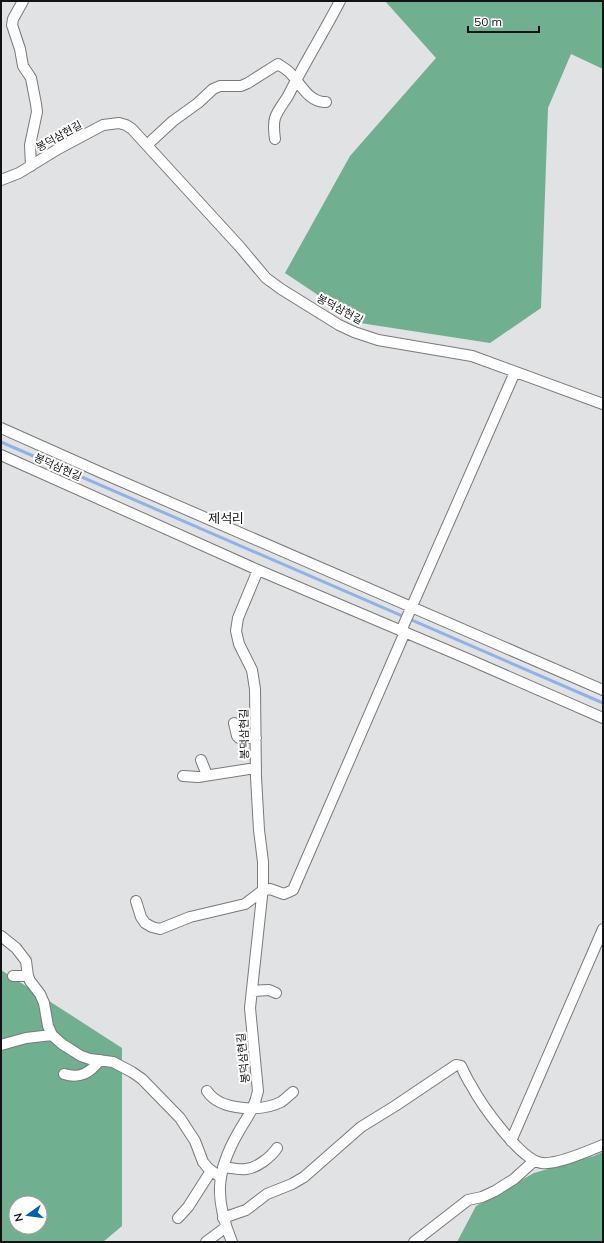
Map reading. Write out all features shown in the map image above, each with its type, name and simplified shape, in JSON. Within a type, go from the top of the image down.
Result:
[{"type":"street","points":[[23,1],[13,19],[12,24],[20,49],[23,66],[31,78],[36,104],[37,112],[30,145],[31,166]]},
{"type":"street","points":[[275,139],[274,125],[276,116],[286,101],[295,80],[322,36],[340,1]]},
{"type":"street","points":[[147,145],[173,121],[198,103],[213,89],[220,86],[241,86],[278,64],[291,74],[295,80],[316,100],[326,102]]},
{"type":"street","name":"봉덕삼현길","points":[[1,180],[19,173],[58,149],[103,125],[119,122],[132,129],[266,278],[280,289],[339,325],[378,340],[472,356],[603,404]]},
{"type":"street","points":[[136,901],[138,912],[145,923],[160,929],[190,917],[245,904],[262,891],[270,889],[284,894],[293,890],[404,629],[411,608],[515,372]]},
{"type":"street","points":[[1,428],[411,608],[603,690]]},
{"type":"street","name":"봉덕삼현길","points":[[1,455],[258,570],[238,618],[236,631],[239,644],[252,670],[255,690],[256,768],[259,830],[263,862],[262,891],[250,1008],[258,1091],[253,1108],[238,1133],[222,1172],[220,1193],[224,1223],[232,1242]]},
{"type":"street","points":[[258,570],[404,629],[603,718]]},
{"type":"street","points":[[234,723],[237,736],[239,738],[256,738]]},
{"type":"street","points":[[201,760],[207,775]]},
{"type":"street","points":[[183,776],[198,777],[256,768]]},
{"type":"street","points":[[511,1141],[603,929]]},
{"type":"street","points":[[1,936],[16,948],[26,962],[30,981],[40,994],[44,1003],[48,1026],[52,1034],[70,1050],[85,1058],[113,1062],[132,1072],[154,1090],[180,1118],[195,1141],[203,1162],[211,1171],[222,1172],[250,1168],[267,1158],[277,1148]]},
{"type":"street","points":[[13,976],[28,976]]},
{"type":"street","points":[[252,991],[269,990],[276,993]]},
{"type":"street","points":[[1,1045],[26,1038],[52,1034]]},
{"type":"street","points":[[64,1074],[77,1076],[91,1071],[100,1060]]},
{"type":"street","points":[[206,1242],[224,1223],[246,1210],[267,1194],[292,1184],[304,1177],[361,1127],[456,1064],[461,1066],[471,1086],[484,1106],[511,1141],[534,1161],[547,1164],[577,1156],[603,1145]]},
{"type":"street","points":[[207,1091],[214,1100],[224,1105],[253,1108],[281,1102],[293,1092]]},
{"type":"street","points":[[414,1242],[468,1200],[482,1197],[495,1191],[514,1179],[534,1161]]},
{"type":"street","points":[[178,1218],[188,1207],[211,1171]]},
{"type":"green space","points":[[385,1],[603,1],[603,69],[571,54],[548,108],[541,308],[490,343],[360,323],[285,273],[350,156],[436,58]]},
{"type":"green space","points":[[1,970],[122,1048],[122,1226],[103,1242],[1,1242]]},
{"type":"green space","points":[[603,1152],[603,1242],[457,1242],[476,1206],[534,1173],[594,1156]]},
{"type":"waterway","points":[[1,442],[603,703]]},
{"type":"district","name":"제석리","points":[[226,518]]}]
